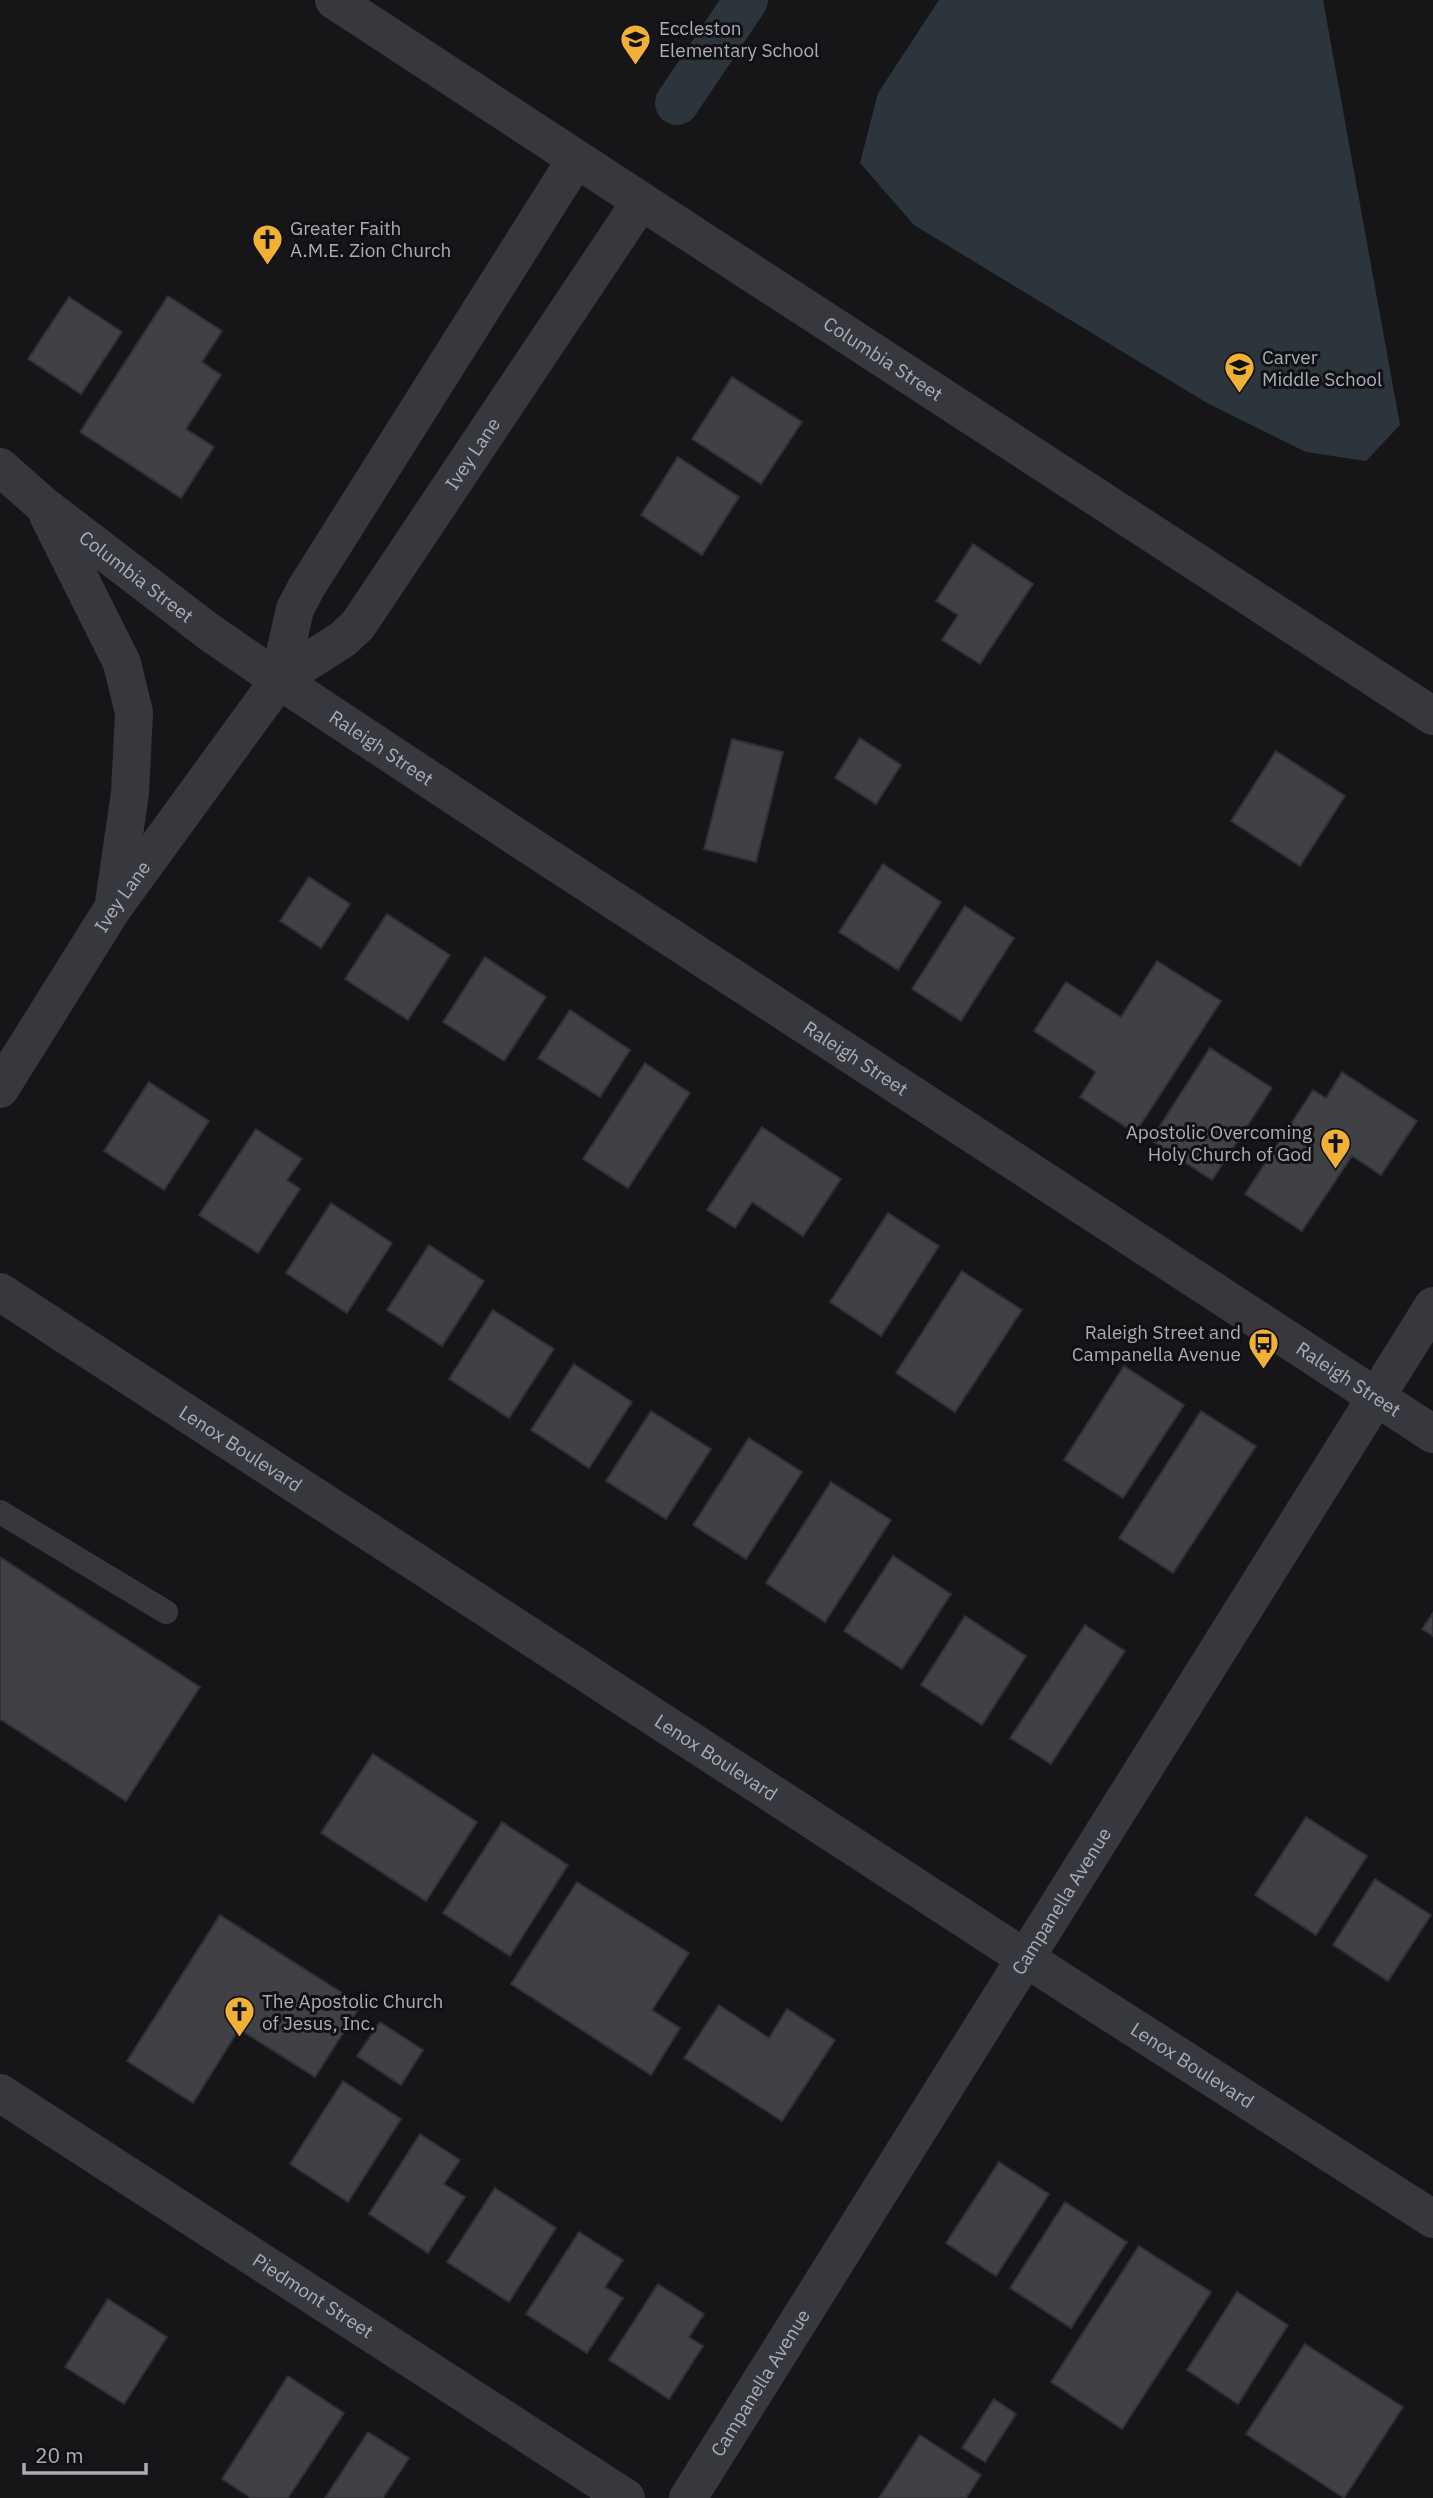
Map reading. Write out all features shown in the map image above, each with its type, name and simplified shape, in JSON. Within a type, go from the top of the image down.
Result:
[{"type":"street","name":"Columbia Street","points":[[334,0],[1433,716]]},
{"type":"street","name":"Ivey Lane","points":[[279,680],[295,609],[306,588],[576,159]]},
{"type":"street","name":"Ivey Lane","points":[[0,1089],[113,908],[279,680],[343,639],[358,625],[641,201]]},
{"type":"street","name":"Columbia Street","points":[[0,467],[43,505],[209,632],[279,680]]},
{"type":"street","points":[[43,505],[122,663],[134,713],[130,793],[113,908]]},
{"type":"street","name":"Raleigh Street","points":[[279,680],[1433,1434]]},
{"type":"street","name":"Lenox Boulevard","points":[[0,1292],[1025,1958],[1433,2219]]},
{"type":"street","name":"Campanella Avenue","points":[[688,2498],[1433,1306]]},
{"type":"street","name":"Piedmont Street","points":[[0,2093],[626,2498]]},
{"type":"lane","points":[[0,1512],[166,1612]]},
{"type":"shaded area","points":[[939,0],[1323,0],[1400,425],[1366,461],[1306,452],[1207,403],[914,225],[860,163],[878,93]]},
{"type":"building","points":[[168,296],[222,331],[202,362],[221,375],[186,429],[214,447],[181,498],[80,432]]},
{"type":"building","points":[[69,297],[122,332],[81,394],[28,359]]},
{"type":"building","points":[[732,377],[802,422],[761,484],[692,439]]},
{"type":"building","points":[[678,457],[739,497],[702,555],[641,515]]},
{"type":"building","points":[[973,544],[1033,584],[980,664],[942,640],[958,615],[936,601]]},
{"type":"building","points":[[860,738],[901,765],[876,804],[835,778]]},
{"type":"building","points":[[732,739],[783,752],[756,862],[704,849]]},
{"type":"building","points":[[1276,751],[1345,796],[1300,866],[1231,821]]},
{"type":"building","points":[[883,864],[941,902],[898,970],[839,932]]},
{"type":"building","points":[[309,877],[350,904],[321,948],[280,921]]},
{"type":"building","points":[[965,906],[1014,938],[961,1021],[912,989]]},
{"type":"building","points":[[387,914],[450,955],[408,1020],[345,979]]},
{"type":"building","points":[[485,957],[546,997],[504,1061],[443,1022]]},
{"type":"building","points":[[1157,961],[1221,1001],[1135,1133],[1080,1097],[1096,1072],[1034,1031],[1066,982],[1121,1017]]},
{"type":"building","points":[[570,1010],[630,1050],[600,1097],[538,1058]]},
{"type":"building","points":[[1210,1048],[1272,1088],[1212,1180],[1151,1140]]},
{"type":"building","points":[[645,1063],[690,1093],[628,1188],[583,1159]]},
{"type":"building","points":[[1342,1072],[1417,1121],[1381,1175],[1352,1156],[1302,1231],[1245,1194],[1313,1090],[1326,1098]]},
{"type":"building","points":[[149,1082],[209,1121],[164,1190],[104,1151]]},
{"type":"building","points":[[762,1127],[841,1179],[803,1236],[752,1202],[735,1228],[707,1210]]},
{"type":"building","points":[[256,1129],[302,1159],[287,1180],[300,1189],[258,1253],[199,1215]]},
{"type":"building","points":[[331,1203],[392,1243],[347,1313],[286,1273]]},
{"type":"building","points":[[888,1213],[939,1246],[881,1336],[830,1302]]},
{"type":"building","points":[[429,1245],[484,1281],[442,1346],[387,1310]]},
{"type":"building","points":[[962,1271],[1022,1310],[955,1412],[896,1373]]},
{"type":"building","points":[[493,1310],[554,1349],[509,1418],[449,1379]]},
{"type":"building","points":[[574,1364],[632,1402],[589,1468],[531,1430]]},
{"type":"building","points":[[1124,1366],[1184,1405],[1123,1498],[1064,1460]]},
{"type":"building","points":[[651,1411],[711,1449],[666,1519],[606,1481]]},
{"type":"building","points":[[1201,1411],[1256,1446],[1173,1573],[1119,1538]]},
{"type":"building","points":[[749,1438],[802,1472],[746,1559],[693,1525]]},
{"type":"building","points":[[831,1482],[891,1520],[825,1622],[766,1583]]},
{"type":"building","points":[[893,1556],[951,1594],[902,1669],[844,1631]]},
{"type":"building","points":[[0,1557],[200,1687],[126,1801],[0,1719]]},
{"type":"building","points":[[1433,1613],[1433,1636],[1422,1629]]},
{"type":"building","points":[[965,1616],[1026,1656],[982,1725],[921,1685]]},
{"type":"building","points":[[1085,1625],[1125,1651],[1051,1764],[1010,1738]]},
{"type":"building","points":[[373,1754],[477,1822],[426,1901],[321,1833]]},
{"type":"building","points":[[1306,1817],[1367,1856],[1316,1935],[1255,1895]]},
{"type":"building","points":[[502,1822],[568,1865],[510,1956],[443,1913]]},
{"type":"building","points":[[1375,1879],[1431,1915],[1388,1981],[1333,1945]]},
{"type":"building","points":[[577,1882],[689,1953],[652,2010],[680,2028],[651,2075],[511,1984]]},
{"type":"building","points":[[220,1915],[361,2005],[315,2077],[239,2029],[193,2103],[127,2061]]},
{"type":"building","points":[[719,2005],[769,2038],[787,2009],[835,2040],[782,2121],[684,2058]]},
{"type":"building","points":[[380,2022],[423,2050],[401,2085],[357,2056]]},
{"type":"building","points":[[343,2081],[401,2119],[348,2202],[290,2164]]},
{"type":"building","points":[[420,2134],[460,2160],[444,2184],[465,2197],[428,2253],[369,2214]]},
{"type":"building","points":[[999,2162],[1049,2194],[996,2276],[946,2243]]},
{"type":"building","points":[[495,2188],[556,2228],[509,2302],[447,2262]]},
{"type":"building","points":[[1065,2202],[1127,2242],[1071,2328],[1010,2288]]},
{"type":"building","points":[[579,2232],[623,2260],[605,2287],[623,2298],[587,2353],[526,2314]]},
{"type":"building","points":[[1139,2246],[1211,2292],[1122,2429],[1051,2382]]},
{"type":"building","points":[[658,2284],[704,2314],[689,2337],[703,2346],[669,2399],[609,2360]]},
{"type":"building","points":[[1237,2292],[1288,2325],[1238,2404],[1187,2370]]},
{"type":"building","points":[[108,2299],[167,2337],[124,2404],[65,2367]]},
{"type":"building","points":[[1305,2344],[1403,2407],[1344,2498],[1246,2434]]},
{"type":"building","points":[[288,2376],[344,2413],[288,2498],[251,2498],[222,2479]]},
{"type":"building","points":[[994,2399],[1016,2414],[985,2462],[962,2448]]},
{"type":"building","points":[[368,2432],[409,2458],[383,2498],[325,2498]]},
{"type":"building","points":[[920,2435],[981,2475],[966,2498],[879,2498]]},
{"type":"waterway","points":[[677,103],[746,0]]},
{"type":"place","name":"Eccleston Elementary School","points":[[636,66]]},
{"type":"place","name":"Greater Faith A.M.E. Zion Church","points":[[267,266]]},
{"type":"place","name":"Carver Middle School","points":[[1239,395]]},
{"type":"place","name":"Apostolic Overcoming Holy Church of God","points":[[1335,1170]]},
{"type":"place","name":"Raleigh Street and Campanella Avenue","points":[[1264,1370]]},
{"type":"place","name":"The Apostolic Church of Jesus, Inc.","points":[[239,2039]]}]
